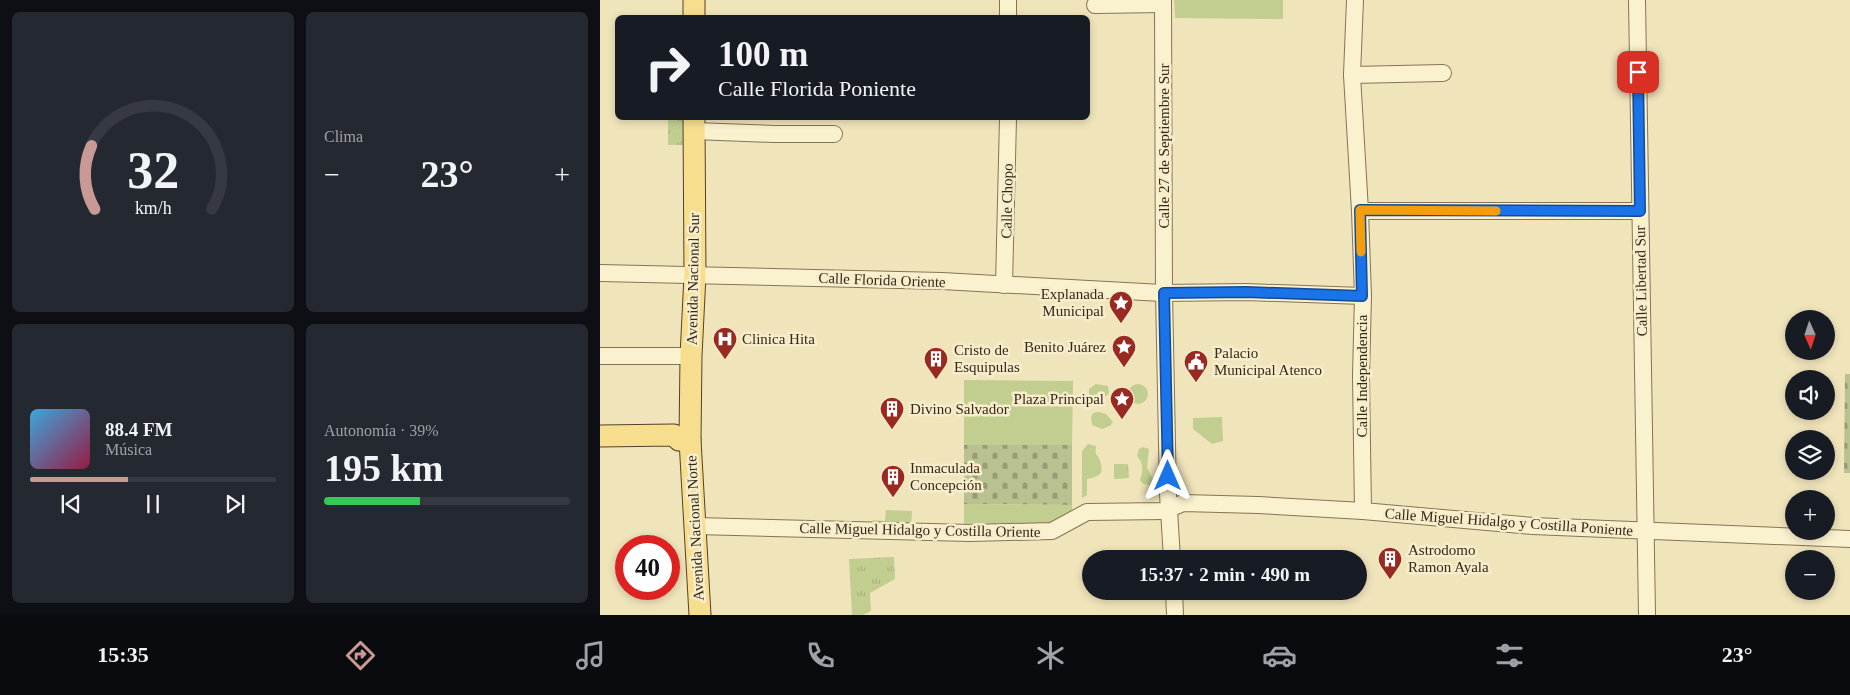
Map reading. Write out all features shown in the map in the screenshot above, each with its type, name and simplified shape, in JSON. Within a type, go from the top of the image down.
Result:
[{"type":"main road","points":[[694,0],[694,15]]},
{"type":"main road","name":"Avenida Nacional Sur","points":[[685,440],[695,275],[694,124]]},
{"type":"main road","points":[[600,436],[674,435],[685,440]]},
{"type":"main road","points":[[600,446],[674,446],[685,440]]},
{"type":"main road","name":"Avenida Nacional Norte","points":[[685,440],[696,526],[700,615]]},
{"type":"street","points":[[1008,0],[1008,15]]},
{"type":"street","name":"Calle Independencia","points":[[1355,0],[1352,75],[1360,210],[1363,512]]},
{"type":"street","name":"Calle Libertad Sur","points":[[1637,0],[1648,615]]},
{"type":"street","points":[[1094,5],[1163,2]]},
{"type":"street","name":"Calle 27 de Septiembre Sur","points":[[1163,2],[1164,293],[1168,494],[1172,550]]},
{"type":"street","points":[[1352,75],[1443,74]]},
{"type":"street","name":"Calle Chopo","points":[[1004,285],[1008,120]]},
{"type":"street","points":[[694,124],[774,134],[834,134]]},
{"type":"street","points":[[1360,210],[1640,211]]},
{"type":"street","name":"Calle Florida Oriente","points":[[600,273],[942,282],[1164,293],[1246,292],[1362,296]]},
{"type":"street","points":[[600,356],[691,356]]},
{"type":"street","name":"Calle Miguel Hidalgo y Costilla Poniente","points":[[1170,510],[1183,503],[1258,505],[1532,526],[1850,539]]},
{"type":"street","name":"Calle Miguel Hidalgo y Costilla Oriente","points":[[696,526],[970,533],[1052,532],[1087,512],[1170,510]]},
{"type":"street","points":[[1174,600],[1175,615]]},
{"type":"green space","points":[[1174,0],[1283,0],[1283,19],[1175,18]]},
{"type":"green space","points":[[668,120],[688,120],[688,145],[668,145]]},
{"type":"green space","points":[[1845,374],[1850,374],[1850,473],[1844,473]]},
{"type":"green space","points":[[964,380],[1073,381],[1072,445],[964,445]]},
{"type":"green space","points":[[1096,384],[1108,386],[1109,393],[1100,400],[1089,397],[1089,389]]},
{"type":"green space","points":[[1138,384],[1145,387],[1148,394],[1145,401],[1138,404],[1131,401],[1128,394],[1131,387]]},
{"type":"green space","points":[[1093,413],[1106,414],[1113,422],[1110,426],[1102,429],[1092,425],[1091,418]]},
{"type":"green space","points":[[1222,417],[1223,441],[1212,444],[1193,429],[1193,418]]},
{"type":"green space","points":[[1088,444],[1096,446],[1096,453],[1100,459],[1102,469],[1097,476],[1087,479],[1087,495],[1082,498],[1082,451]]},
{"type":"green space","points":[[964,445],[1072,445],[1072,505],[964,504]]},
{"type":"green space","points":[[1143,447],[1149,449],[1147,468],[1153,479],[1153,483],[1150,485],[1143,484],[1140,480],[1142,467],[1141,461],[1137,456],[1139,449]]},
{"type":"green space","points":[[1114,464],[1128,464],[1129,478],[1114,479]]},
{"type":"green space","points":[[964,504],[1072,505],[1073,515],[1050,528],[964,528]]},
{"type":"green space","points":[[886,510],[912,511],[911,528],[872,529],[873,520],[885,521]]},
{"type":"green space","points":[[894,557],[895,579],[870,593],[871,611],[863,615],[852,615],[849,559]]},
{"type":"slow traffic","points":[[1361,252],[1360,210],[1496,211]]},
{"type":"place","name":"Explanada Municipal","points":[[1121,324]]},
{"type":"place","name":"Clinica Hita","points":[[725,360]]},
{"type":"place","name":"Benito Juárez","points":[[1124,368]]},
{"type":"place","name":"Cristo de Esquipulas","points":[[936,380]]},
{"type":"place","name":"Palacio Municipal Atenco","points":[[1196,383]]},
{"type":"place","name":"Plaza Principal","points":[[1122,420]]},
{"type":"place","name":"Divino Salvador","points":[[892,430]]},
{"type":"place","name":"Inmaculada Concepción","points":[[893,498]]},
{"type":"place","name":"Astrodomo Ramon Ayala","points":[[1390,580]]},
{"type":"route","points":[[1168,476],[1164,293],[1246,292],[1362,296],[1360,210],[1640,211],[1638,72]]}]
